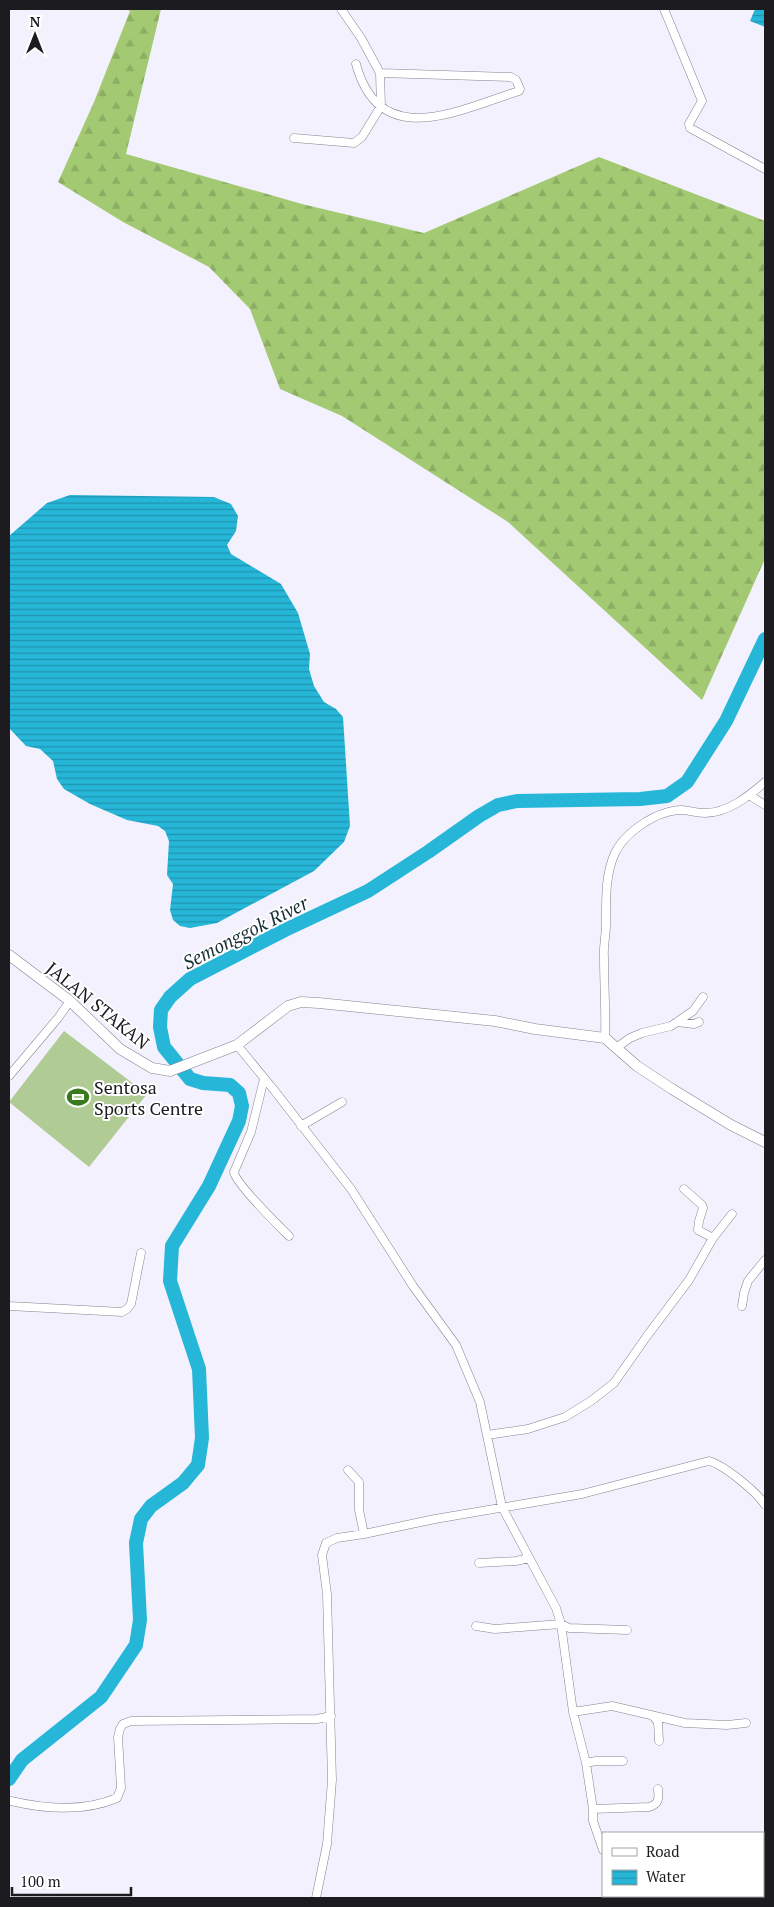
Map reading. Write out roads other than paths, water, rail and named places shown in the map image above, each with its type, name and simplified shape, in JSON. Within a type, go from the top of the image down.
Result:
[{"type":"main road","name":"JALAN STAKAN","points":[[9,956],[70,1001],[120,1049],[152,1068],[170,1071],[237,1045],[288,1006],[300,1002],[495,1021],[535,1029],[605,1038]]},
{"type":"main road","points":[[605,1038],[637,1066],[672,1089],[731,1125],[765,1142]]},
{"type":"street","points":[[294,138],[354,143],[362,137],[381,106],[380,73],[341,9]]},
{"type":"street","points":[[664,9],[702,102],[689,124],[690,128],[765,169]]},
{"type":"street","points":[[356,64],[360,80],[371,97],[387,112],[409,118],[427,118],[442,115],[519,92],[520,86],[511,77],[380,73]]},
{"type":"street","points":[[605,1038],[604,957],[606,899],[610,867],[615,852],[643,823],[654,816],[684,808],[704,813],[719,811],[749,796],[765,782]]},
{"type":"street","points":[[749,796],[765,805]]},
{"type":"street","points":[[616,1048],[630,1038],[642,1033],[671,1026],[693,1011],[704,997]]},
{"type":"street","points":[[9,1076],[70,1001]]},
{"type":"street","points":[[677,1022],[694,1024],[699,1022]]},
{"type":"street","points":[[237,1045],[351,1189],[413,1286],[456,1345],[480,1402],[502,1507],[556,1608],[561,1624],[573,1712],[586,1763],[593,1820],[602,1847]]},
{"type":"street","points":[[264,1079],[251,1132],[234,1172],[234,1177],[242,1188],[289,1236]]},
{"type":"street","points":[[302,1126],[342,1102]]},
{"type":"street","points":[[684,1189],[704,1208],[698,1230],[713,1238]]},
{"type":"street","points":[[487,1434],[528,1429],[566,1417],[614,1383],[689,1280],[713,1238],[732,1214]]},
{"type":"street","points":[[9,1306],[122,1312],[128,1309],[131,1304],[141,1254]]},
{"type":"street","points":[[742,1306],[748,1281],[765,1260]]},
{"type":"street","points":[[316,1898],[328,1837],[332,1780],[327,1594],[322,1555],[326,1543],[337,1538],[434,1519],[582,1494],[709,1462],[720,1466],[759,1496],[765,1505]]},
{"type":"street","points":[[348,1470],[359,1482],[359,1510],[364,1534]]},
{"type":"street","points":[[759,1496],[765,1490]]},
{"type":"street","points":[[479,1563],[521,1561],[529,1558]]},
{"type":"street","points":[[476,1626],[495,1629],[561,1624],[569,1628],[628,1630]]},
{"type":"street","points":[[573,1712],[612,1706],[685,1723],[727,1725],[746,1723]]},
{"type":"street","points":[[11,1800],[31,1806],[68,1807],[103,1804],[117,1798],[121,1788],[119,1757],[120,1729],[123,1724],[131,1722],[317,1719],[331,1716]]},
{"type":"street","points":[[653,1716],[658,1722],[659,1742]]},
{"type":"street","points":[[586,1763],[623,1761]]},
{"type":"street","points":[[593,1809],[649,1807],[656,1805],[659,1801],[658,1789]]},
{"type":"water","points":[[755,9],[765,9],[765,27],[750,21]]},
{"type":"water","points":[[70,495],[214,497],[231,504],[238,516],[236,531],[227,545],[231,554],[281,584],[298,613],[310,654],[309,669],[314,686],[324,702],[336,709],[343,717],[350,826],[344,842],[314,871],[217,923],[190,928],[180,926],[173,920],[170,910],[173,884],[167,875],[169,841],[165,831],[158,826],[127,820],[90,804],[64,789],[57,779],[53,761],[40,749],[26,746],[9,728],[9,536],[47,503]]},
{"type":"waterway","name":"Semonggok River","points":[[9,1779],[22,1760],[101,1697],[136,1645],[140,1620],[136,1543],[141,1519],[151,1506],[183,1483],[198,1465],[202,1438],[199,1369],[170,1281],[172,1246],[209,1186],[239,1121],[242,1106],[239,1093],[230,1085],[203,1083],[190,1079],[164,1047],[160,1027],[161,1010],[170,997],[190,979],[285,930],[368,891],[498,805],[517,801],[640,799],[667,796],[687,782],[726,721],[765,639]]},
{"type":"place","name":"Sentosa Sports Centre","points":[[78,1097]]}]
